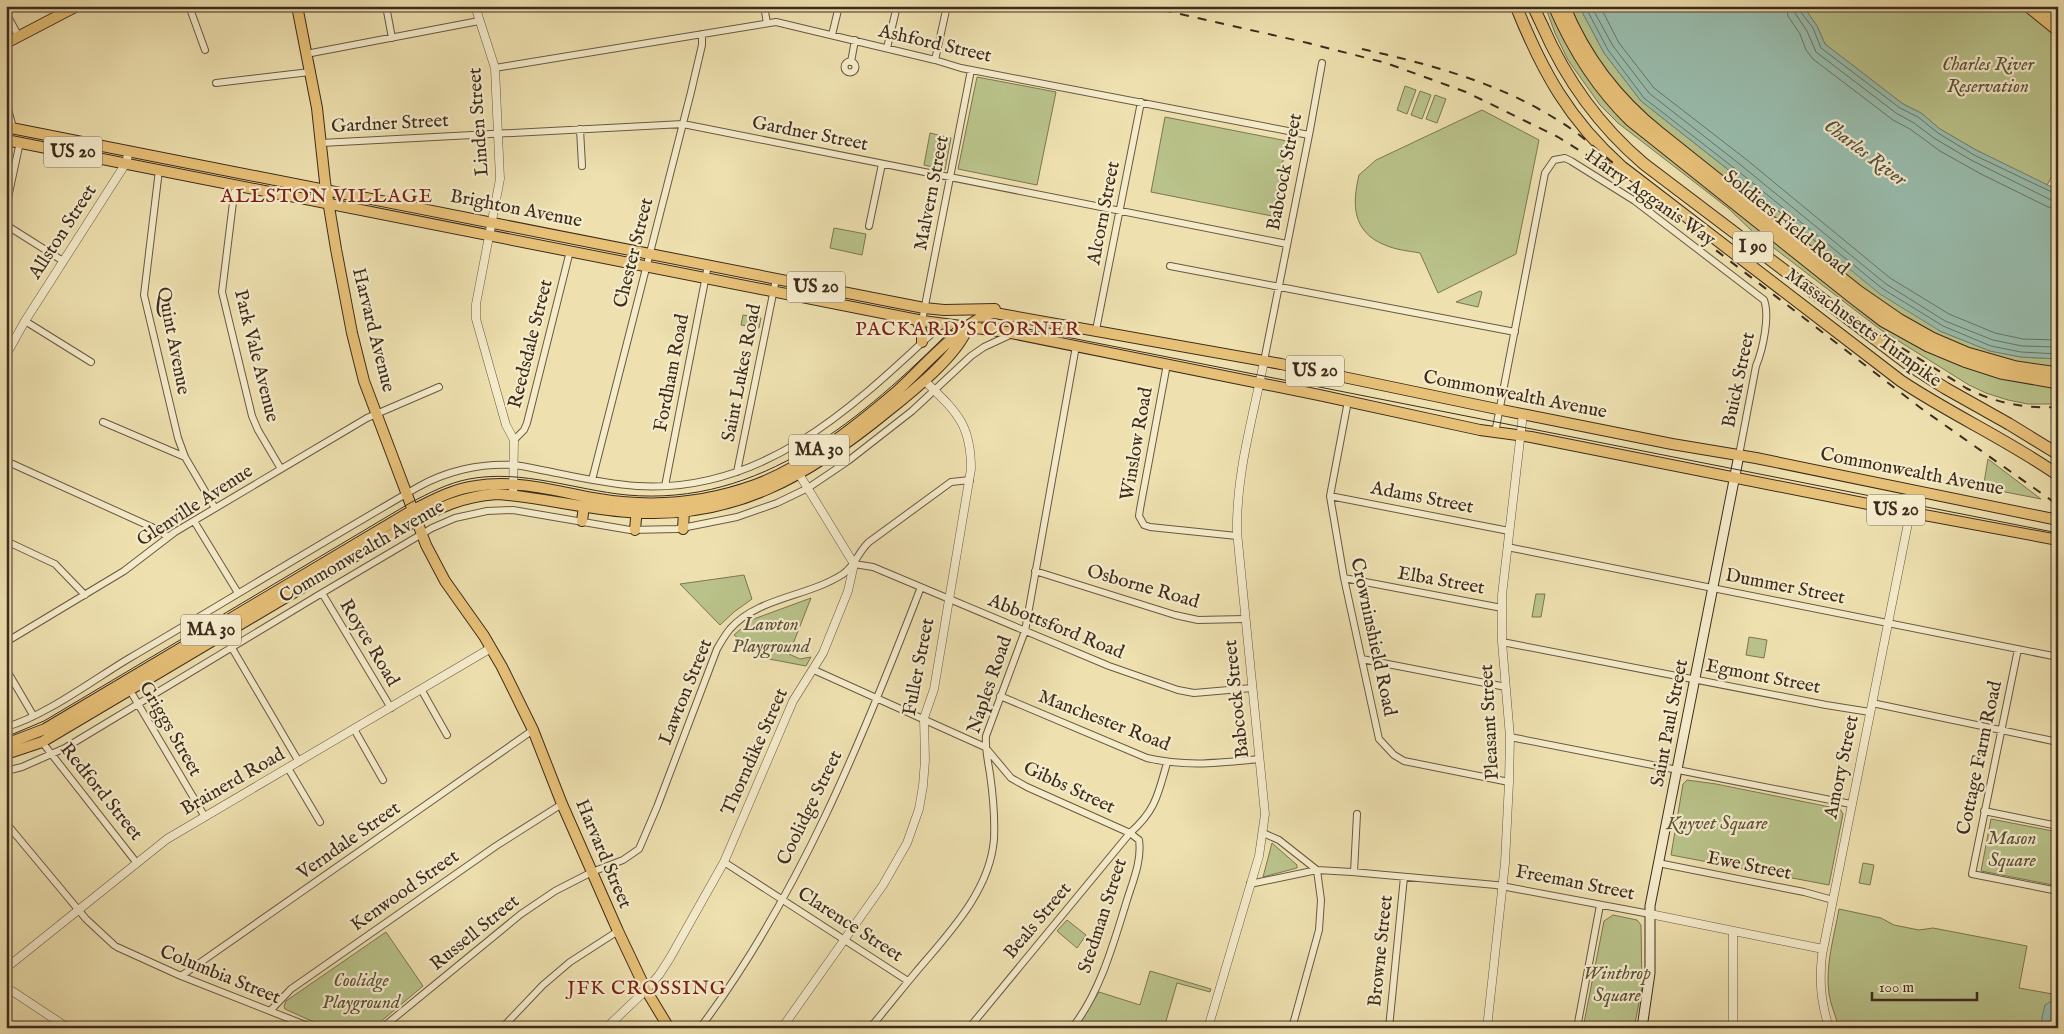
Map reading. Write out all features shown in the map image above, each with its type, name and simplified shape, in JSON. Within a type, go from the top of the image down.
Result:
[{"type":"highway","points":[[1509,6],[1526,31]]},
{"type":"highway","name":"Massachusetts Turnpike","points":[[1516,6],[1544,72],[1569,111],[1593,140],[1622,167],[1901,381],[1941,406],[2001,439],[2058,476]]},
{"type":"highway","name":"Massachusetts Turnpike","points":[[1535,6],[1562,66],[1582,98],[1606,128],[1634,156],[1898,357],[1945,388],[2058,454]]},
{"type":"highway","name":"Soldiers Field Road","points":[[1554,6],[1569,40],[1589,72],[1605,94],[1632,121],[1863,306],[1917,340],[1964,361],[2001,373],[2058,383]]},
{"type":"highway","name":"Soldiers Field Road","points":[[1564,6],[1577,35],[1593,63],[1631,108],[1868,299],[1910,326],[1956,349],[2003,364],[2058,373]]},
{"type":"main road","name":"Harvard Avenue","points":[[297,6],[310,72],[328,205],[358,361],[376,414],[422,534],[445,581],[492,648],[514,691]]},
{"type":"main road","points":[[2027,6],[2058,31]]},
{"type":"main road","points":[[2042,6],[2058,19]]},
{"type":"main road","points":[[2054,6],[2058,9]]},
{"type":"main road","points":[[6,43],[75,7]]},
{"type":"main road","name":"Brighton Avenue","points":[[10,128],[929,308],[983,308],[1001,310],[1020,316]]},
{"type":"main road","name":"Brighton Avenue","points":[[6,140],[919,320],[968,327]]},
{"type":"main road","points":[[929,308],[968,327]]},
{"type":"main road","name":"Commonwealth Avenue","points":[[514,490],[637,508],[711,498],[742,489],[779,474],[834,440],[915,376],[952,338],[977,319],[990,313],[1002,313],[1188,349],[1264,361],[1500,410],[1672,444],[1739,455],[2058,520]]},
{"type":"main road","points":[[919,320],[922,342]]},
{"type":"main road","name":"Commonwealth Avenue","points":[[968,327],[1076,346],[1495,432],[1519,435],[1910,513],[2058,540]]},
{"type":"main road","name":"Commonwealth Avenue","points":[[6,744],[45,728],[233,629],[415,515],[442,495],[467,487],[486,484],[584,506],[684,511],[720,506],[770,489],[799,474],[861,432],[924,380],[959,344],[968,327]]},
{"type":"main road","name":"Saint Paul Street","points":[[1642,1028],[1650,973],[1650,914],[1658,863],[1739,455]]},
{"type":"main road","points":[[582,521],[584,506]]},
{"type":"main road","points":[[635,530],[637,508]]},
{"type":"main road","points":[[683,529],[684,511]]},
{"type":"main road","name":"Commonwealth Avenue","points":[[6,754],[42,742],[127,685],[415,515]]},
{"type":"main road","name":"Harvard Street","points":[[514,691],[534,730],[562,804],[618,931],[646,990],[669,1028]]},
{"type":"street","points":[[189,6],[205,50]]},
{"type":"street","points":[[386,6],[392,38]]},
{"type":"street","name":"Linden Street","points":[[475,6],[495,68],[500,179],[476,304],[476,319],[506,425],[514,440]]},
{"type":"street","points":[[764,6],[767,23]]},
{"type":"street","points":[[832,35],[839,6]]},
{"type":"street","points":[[887,48],[897,6]]},
{"type":"street","points":[[935,60],[947,6]]},
{"type":"street","points":[[6,13],[19,37]]},
{"type":"street","points":[[306,54],[479,21]]},
{"type":"street","name":"Ashford Street","points":[[495,68],[767,23],[782,23],[972,70],[1309,135]]},
{"type":"street","name":"Chester Street","points":[[592,480],[683,124],[702,45],[702,34]]},
{"type":"street","points":[[851,62],[856,40]]},
{"type":"street","name":"Babcock Street","points":[[1208,1028],[1259,856],[1265,814],[1237,536],[1236,503],[1238,483],[1288,244],[1322,63]]},
{"type":"street","name":"Malvern Street","points":[[919,320],[929,308],[950,178],[972,70]]},
{"type":"street","points":[[216,84],[310,72]]},
{"type":"street","points":[[6,101],[10,128]]},
{"type":"street","name":"Alcorn Street","points":[[1096,330],[1141,102]]},
{"type":"street","name":"Gardner Street","points":[[321,143],[683,124],[1288,244]]},
{"type":"street","points":[[580,129],[582,166]]},
{"type":"street","points":[[6,207],[20,142]]},
{"type":"street","name":"Allston Street","points":[[6,355],[10,340],[25,321],[126,163],[129,151]]},
{"type":"street","name":"Harry Agganis Way","points":[[1514,332],[1546,173],[1554,160],[1565,158],[1635,201],[1758,294],[1764,300],[1767,311]]},
{"type":"street","points":[[869,226],[882,164]]},
{"type":"street","name":"Quint Avenue","points":[[159,170],[144,295],[184,458],[215,508]]},
{"type":"street","name":"Park Vale Avenue","points":[[235,186],[222,292],[252,416],[258,430],[282,469]]},
{"type":"street","points":[[6,225],[63,261]]},
{"type":"street","name":"Reedsdale Street","points":[[514,440],[524,430],[527,423],[570,251]]},
{"type":"street","name":"Fordham Road","points":[[665,486],[708,265]]},
{"type":"street","points":[[1170,266],[1514,332],[1495,432]]},
{"type":"street","name":"Saint Lukes Road","points":[[738,472],[776,279]]},
{"type":"street","name":"Buick Street","points":[[1739,455],[1767,311]]},
{"type":"street","points":[[25,321],[91,362]]},
{"type":"street","name":"Commonwealth Avenue","points":[[6,727],[33,715],[406,493],[442,475],[459,470],[514,465],[633,486],[665,486],[702,482],[738,472],[782,454],[824,426],[876,384],[942,324]]},
{"type":"street","name":"Commonwealth Avenue","points":[[6,771],[22,767],[51,755],[422,534],[455,518],[486,511],[513,510],[635,530],[683,529],[750,513],[777,503],[808,488],[871,444],[935,391],[972,356],[984,347],[1013,334]]},
{"type":"street","name":"Naples Road","points":[[870,1028],[940,944],[968,906],[988,868],[993,847],[994,825],[985,747],[989,726],[1025,631],[1076,346]]},
{"type":"street","name":"Winslow Road","points":[[1167,364],[1140,508],[1142,522],[1144,525],[1150,526],[1237,536]]},
{"type":"street","name":"Fuller Street","points":[[782,1028],[896,865],[919,809],[925,760],[924,718],[934,689],[970,480],[970,449],[965,428],[959,416],[924,380]]},
{"type":"street","name":"Glenville Avenue","points":[[6,642],[124,571],[168,536],[215,508],[376,414],[439,386]]},
{"type":"street","name":"Crowninshield Road","points":[[1348,401],[1330,496],[1344,578],[1379,739],[1394,755],[1404,762],[1509,782]]},
{"type":"street","name":"Pleasant Street","points":[[1487,1028],[1502,886],[1509,782],[1510,737],[1502,642],[1502,608],[1519,435],[1523,414]]},
{"type":"street","points":[[103,422],[184,458]]},
{"type":"street","points":[[513,510],[514,440]]},
{"type":"street","points":[[6,461],[168,536]]},
{"type":"street","points":[[799,474],[854,564]]},
{"type":"street","name":"Lawton Street","points":[[592,872],[623,860],[639,849],[657,807],[717,649],[729,630],[759,608],[815,588],[844,574],[854,564],[862,549],[869,542],[951,482],[970,480]]},
{"type":"street","name":"Adams Street","points":[[1330,496],[1509,531]]},
{"type":"street","name":"Amory Street","points":[[1829,1028],[1821,1002],[1820,984],[1823,949],[1910,513]]},
{"type":"street","points":[[194,521],[238,593]]},
{"type":"street","points":[[6,541],[55,564],[85,595]]},
{"type":"street","name":"Dummer Street","points":[[1507,547],[2058,657]]},
{"type":"street","name":"Abbottsford Road","points":[[854,564],[873,567],[1109,666],[1178,690],[1194,693],[1252,688]]},
{"type":"street","name":"Thorndike Street","points":[[606,1028],[646,990],[670,958],[724,862],[793,701],[823,653],[848,591],[854,564]]},
{"type":"street","name":"Osborne Road","points":[[1035,571],[1175,615],[1198,620],[1245,619]]},
{"type":"street","name":"Elba Street","points":[[1344,578],[1502,608]]},
{"type":"street","name":"Coolidge Street","points":[[700,1028],[742,968],[809,851],[878,699],[921,586]]},
{"type":"street","name":"Royce Road","points":[[322,593],[391,708]]},
{"type":"street","points":[[233,629],[232,648],[299,762]]},
{"type":"street","name":"Egmont Street","points":[[1502,642],[1826,706],[1870,712]]},
{"type":"street","name":"Brainerd Road","points":[[6,968],[167,839],[492,648]]},
{"type":"street","name":"Cottage Farm Road","points":[[2018,649],[1972,874],[2058,891]]},
{"type":"street","points":[[1362,659],[1506,687]]},
{"type":"street","points":[[6,669],[33,715]]},
{"type":"street","name":"Gibbs Street","points":[[814,670],[985,747],[1011,778],[1027,788],[1130,833]]},
{"type":"street","name":"Griggs Street","points":[[127,685],[205,817]]},
{"type":"street","points":[[421,690],[447,735]]},
{"type":"street","name":"Manchester Road","points":[[1000,696],[1147,758],[1167,763],[1209,764],[1260,758]]},
{"type":"street","points":[[1872,703],[2058,742]]},
{"type":"street","points":[[354,729],[383,780]]},
{"type":"street","name":"Verndale Street","points":[[181,976],[534,730]]},
{"type":"street","points":[[1510,737],[1851,804]]},
{"type":"street","name":"Redford Street","points":[[42,742],[136,862]]},
{"type":"street","name":"Stedman Street","points":[[1072,1028],[1109,958],[1138,862],[1139,840],[1130,833],[1148,815],[1156,802],[1167,763]]},
{"type":"street","points":[[288,768],[320,822]]},
{"type":"street","name":"Kenwood Street","points":[[270,1010],[291,989],[496,846],[562,804]]},
{"type":"street","points":[[1984,811],[2058,826]]},
{"type":"street","points":[[1354,872],[1356,814]]},
{"type":"street","name":"Columbia Street","points":[[6,823],[78,910],[100,934],[115,946],[181,976],[314,1028]]},
{"type":"street","name":"Beals Street","points":[[969,1028],[1130,833]]},
{"type":"street","points":[[1263,834],[1279,840],[1317,870],[1321,900],[1319,930],[1292,1028]]},
{"type":"street","name":"Clarence Street","points":[[724,862],[908,981]]},
{"type":"street","name":"Ewe Street","points":[[1658,863],[1804,892],[1833,900]]},
{"type":"street","name":"Freeman Street","points":[[1250,884],[1317,870],[1502,886],[1823,949]]},
{"type":"street","name":"Russell Street","points":[[382,1028],[521,914],[555,891],[592,872]]},
{"type":"street","name":"Browne Street","points":[[1388,1028],[1404,877]]},
{"type":"street","points":[[1576,1028],[1600,905]]},
{"type":"street","points":[[502,1028],[543,985],[570,962],[618,931]]},
{"type":"street","points":[[1733,931],[1733,1028]]},
{"type":"street","points":[[6,987],[68,1028]]},
{"type":"green space","points":[[1545,6],[1579,6],[1604,53],[1641,101],[1735,175],[1835,258],[1940,331],[1990,351],[2021,357],[2058,359],[2058,404],[2028,404],[2008,400],[1969,385],[1881,330],[1753,232],[1728,208],[1618,123],[1600,105],[1568,60]]},
{"type":"green space","name":"Charles River Reservation","points":[[1803,6],[2058,6],[2058,166],[2047,185],[1976,150],[1940,129],[1921,113],[1903,104],[1825,44],[1817,26]]},
{"type":"green space","points":[[977,77],[1056,92],[1037,185],[958,169]]},
{"type":"green space","points":[[1405,86],[1416,90],[1407,114],[1397,110]]},
{"type":"green space","points":[[1420,91],[1431,95],[1422,119],[1411,115]]},
{"type":"green space","points":[[1435,95],[1446,99],[1437,123],[1426,119]]},
{"type":"green space","points":[[1482,110],[1539,140],[1516,254],[1438,293],[1420,253],[1385,245],[1366,233],[1360,225],[1355,206],[1359,175],[1376,160]]},
{"type":"green space","points":[[1165,117],[1287,141],[1272,216],[1151,192]]},
{"type":"green space","points":[[930,133],[951,138],[945,170],[924,165]]},
{"type":"green space","points":[[834,228],[866,234],[862,255],[830,248]]},
{"type":"green space","points":[[1480,291],[1482,292],[1478,307],[1456,302]]},
{"type":"green space","points":[[743,315],[761,318],[759,328],[741,325]]},
{"type":"green space","points":[[1988,459],[2041,499],[1959,483],[1984,483]]},
{"type":"green space","name":"Lawton Playground","points":[[744,575],[752,599],[720,625],[680,584]]},
{"type":"green space","points":[[1536,594],[1545,594],[1541,617],[1532,617]]},
{"type":"green space","name":"Lawton Playground","points":[[811,598],[789,654],[800,659],[811,657],[806,666],[769,659],[757,653],[734,635],[751,620]]},
{"type":"green space","points":[[1749,637],[1767,640],[1764,658],[1746,655]]},
{"type":"green space","name":"Knyvet Square","points":[[1687,780],[1840,809],[1843,814],[1829,885],[1671,855],[1683,784]]},
{"type":"green space","name":"Mason Square","points":[[1991,819],[2058,832],[2058,886],[1981,871]]},
{"type":"green space","points":[[1272,843],[1297,865],[1297,868],[1263,877]]},
{"type":"green space","points":[[1863,863],[1874,865],[1870,885],[1859,883]]},
{"type":"green space","points":[[1839,909],[1881,918],[1894,925],[1919,930],[1933,928],[2027,946],[2019,988],[2058,995],[2058,1028],[1839,1028],[1830,998],[1828,973]]},
{"type":"green space","name":"Winthrop Square","points":[[1613,915],[1637,920],[1641,925],[1642,988],[1634,1028],[1583,1028],[1604,921]]},
{"type":"green space","points":[[1067,920],[1086,935],[1077,948],[1057,931]]},
{"type":"green space","name":"Coolidge Playground","points":[[386,932],[423,986],[373,1028],[327,1028],[285,1009],[286,1001]]},
{"type":"green space","points":[[1150,971],[1211,989],[1210,992],[1177,983],[1164,1028],[1077,1028],[1099,992],[1140,1005]]},
{"type":"water","name":"Charles River","points":[[1579,6],[1803,6],[1817,26],[1825,44],[1903,104],[1921,113],[1940,129],[1976,150],[2058,190],[2058,359],[2021,357],[1990,351],[1940,331],[1880,294],[1641,101],[1604,53]]},
{"type":"water","points":[[2052,1001],[2058,1003],[2058,1028],[2042,1028],[2045,1005]]},
{"type":"tram line","points":[[6,737],[44,721],[410,503],[439,489],[469,479],[489,477],[529,478],[627,495],[676,495],[722,487],[765,471],[806,450],[845,424],[883,394],[952,329],[962,324],[974,322],[1014,326],[2058,533]]},
{"type":"railway","points":[[1145,6],[1308,43],[1386,63],[1466,92],[1558,137],[1617,174],[1922,409],[2058,505]]},
{"type":"railway","points":[[1362,49],[1464,76],[1513,96],[1567,126],[1619,168]]},
{"type":"railway","points":[[1651,173],[1781,272],[1966,388],[1988,398],[2011,404],[2034,407],[2058,407]]},
{"type":"district","name":"ALLSTON VILLAGE","points":[[327,196]]},
{"type":"district","name":"PACKARD'S CORNER","points":[[968,329]]},
{"type":"district","name":"JFK CROSSING","points":[[647,988]]}]
